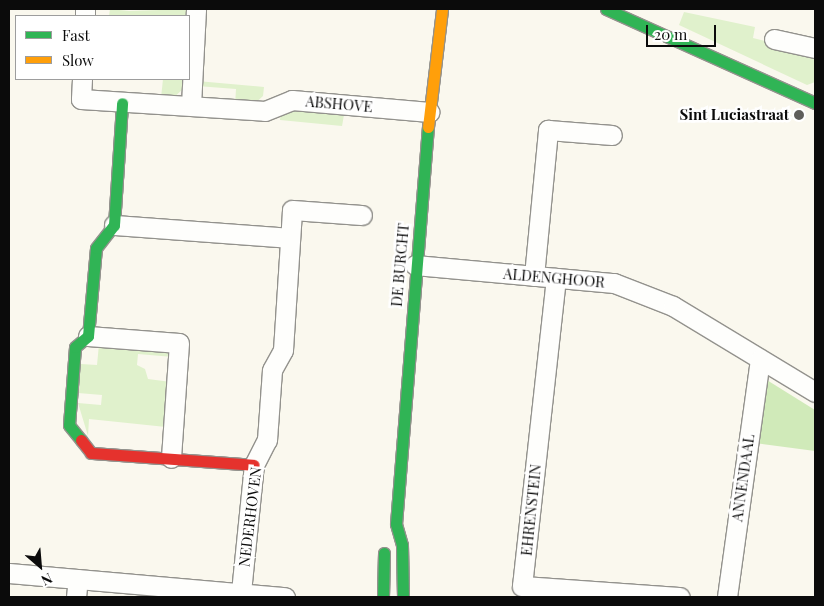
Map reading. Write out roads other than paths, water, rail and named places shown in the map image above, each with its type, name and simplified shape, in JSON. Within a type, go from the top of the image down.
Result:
[{"type":"street","points":[[191,105],[196,9]]},
{"type":"street","name":"DE BURCHT","points":[[403,597],[402,545],[396,524],[415,265],[429,112],[442,9]]},
{"type":"street","points":[[597,9],[608,10],[815,103]]},
{"type":"street","points":[[774,39],[815,48]]},
{"type":"street","name":"ABSHOVE","points":[[82,80],[81,99],[122,103],[191,105],[265,111],[292,100],[429,112]]},
{"type":"street","points":[[122,103],[114,225],[96,248],[88,336],[75,347],[69,425],[91,453],[254,465]]},
{"type":"street","points":[[534,276],[548,130],[612,135]]},
{"type":"street","name":"NEDERHOVEN","points":[[241,592],[254,465],[267,440],[272,370],[283,350],[288,238],[292,210],[362,215]]},
{"type":"street","points":[[114,225],[288,238]]},
{"type":"street","name":"ALDENGHOOR","points":[[415,265],[614,284],[673,306],[815,392]]},
{"type":"street","name":"EHRENSTEIN","points":[[556,278],[522,586],[680,597]]},
{"type":"street","points":[[88,336],[180,343],[171,458]]},
{"type":"street","name":"ANNENDAAL","points":[[727,597],[760,359]]},
{"type":"street","name":"DE BURCHT","points":[[383,597],[384,548],[396,524]]},
{"type":"street","points":[[9,573],[77,588],[241,592],[285,597]]},
{"type":"place","name":"Sint Luciastraat","points":[[799,115]]}]
